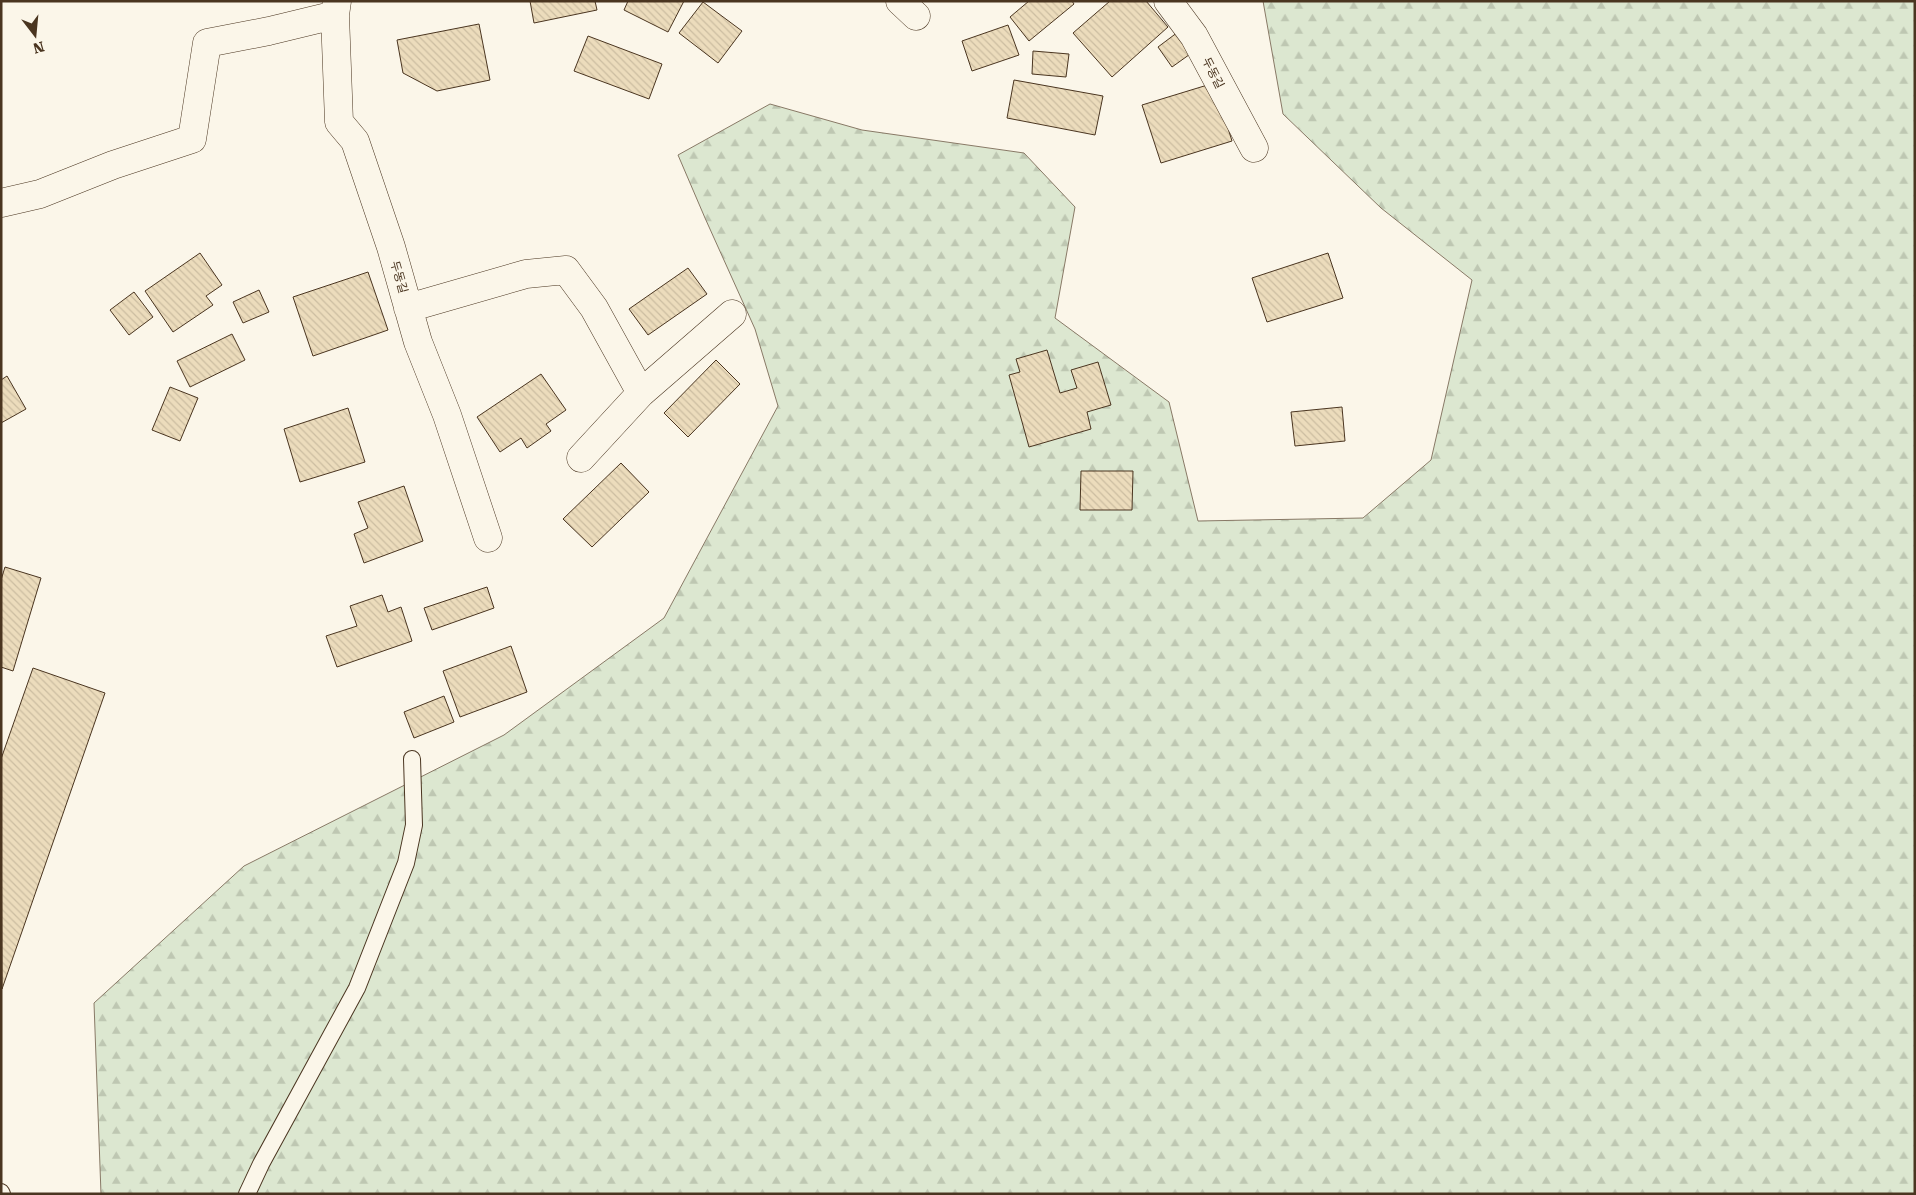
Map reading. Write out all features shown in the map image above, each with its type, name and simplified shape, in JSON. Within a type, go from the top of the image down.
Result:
[{"type":"street","name":"두동길","points":[[1168,1],[1194,36],[1254,148]]},
{"type":"street","name":"두동길","points":[[1,203],[40,194],[113,165],[192,139],[207,43],[336,8],[339,122],[355,141],[391,247],[418,342],[447,415],[488,538]]},
{"type":"street","points":[[408,308],[526,274],[566,270],[594,308],[642,393]]},
{"type":"street","points":[[581,458],[642,393],[732,314]]},
{"type":"lane","points":[[247,1194],[357,988],[406,863],[414,825],[412,759]]},
{"type":"green space","points":[[1263,1],[1915,1],[1915,1194],[101,1194],[94,1003],[244,866],[504,735],[664,618],[778,406],[755,329],[678,155],[770,104],[862,130],[1024,153],[1075,207],[1055,318],[1169,402],[1198,521],[1363,518],[1431,460],[1472,280],[1381,208],[1283,114]]},
{"type":"building","points":[[530,1],[595,1],[597,10],[534,23]]},
{"type":"building","points":[[628,1],[684,1],[668,32],[624,10]]},
{"type":"building","points":[[1029,1],[1072,1],[1074,4],[1029,41],[1010,17]]},
{"type":"building","points":[[1110,1],[1146,1],[1168,27],[1112,77],[1073,33]]},
{"type":"building","points":[[703,2],[742,31],[718,63],[679,33]]},
{"type":"building","points":[[479,24],[490,80],[437,91],[403,73],[397,40]]},
{"type":"building","points":[[1008,25],[1019,55],[972,71],[962,41]]},
{"type":"building","points":[[1178,32],[1193,52],[1172,67],[1158,47]]},
{"type":"building","points":[[588,36],[662,64],[649,99],[574,71]]},
{"type":"building","points":[[1033,51],[1069,54],[1066,77],[1032,74]]},
{"type":"building","points":[[1014,80],[1103,96],[1095,135],[1007,118]]},
{"type":"building","points":[[1214,83],[1232,141],[1161,163],[1142,105]]},
{"type":"building","points":[[200,253],[222,285],[206,296],[213,305],[173,332],[145,291]]},
{"type":"building","points":[[1328,253],[1343,298],[1267,322],[1252,278]]},
{"type":"building","points":[[688,268],[707,294],[648,335],[629,309]]},
{"type":"building","points":[[368,272],[388,330],[313,356],[293,297]]},
{"type":"building","points":[[259,290],[269,312],[243,323],[233,302]]},
{"type":"building","points":[[134,292],[153,317],[129,335],[110,310]]},
{"type":"building","points":[[232,334],[245,360],[190,387],[177,361]]},
{"type":"building","points":[[1047,350],[1060,393],[1077,388],[1071,370],[1098,362],[1111,405],[1087,412],[1091,429],[1029,447],[1009,375],[1020,372],[1016,359]]},
{"type":"building","points":[[716,360],[740,384],[688,437],[664,413]]},
{"type":"building","points":[[541,374],[566,410],[546,424],[551,431],[527,448],[521,438],[500,452],[477,417]]},
{"type":"building","points":[[7,376],[26,409],[1,423],[1,380]]},
{"type":"building","points":[[170,387],[198,398],[180,441],[152,430]]},
{"type":"building","points":[[1342,407],[1345,441],[1295,446],[1291,412]]},
{"type":"building","points":[[348,408],[365,462],[300,482],[284,429]]},
{"type":"building","points":[[621,463],[649,492],[592,547],[563,519]]},
{"type":"building","points":[[1081,471],[1133,471],[1132,510],[1080,510]]},
{"type":"building","points":[[404,486],[423,541],[364,563],[354,534],[368,528],[358,502]]},
{"type":"building","points":[[5,567],[41,578],[13,671],[1,667],[1,580]]},
{"type":"building","points":[[487,587],[494,608],[432,630],[424,608]]},
{"type":"building","points":[[382,595],[388,612],[401,607],[412,641],[337,667],[326,636],[357,626],[350,606]]},
{"type":"building","points":[[511,646],[527,692],[460,717],[443,671]]},
{"type":"building","points":[[33,668],[105,693],[2,989],[1,759]]},
{"type":"building","points":[[444,696],[454,722],[414,738],[404,712]]}]
